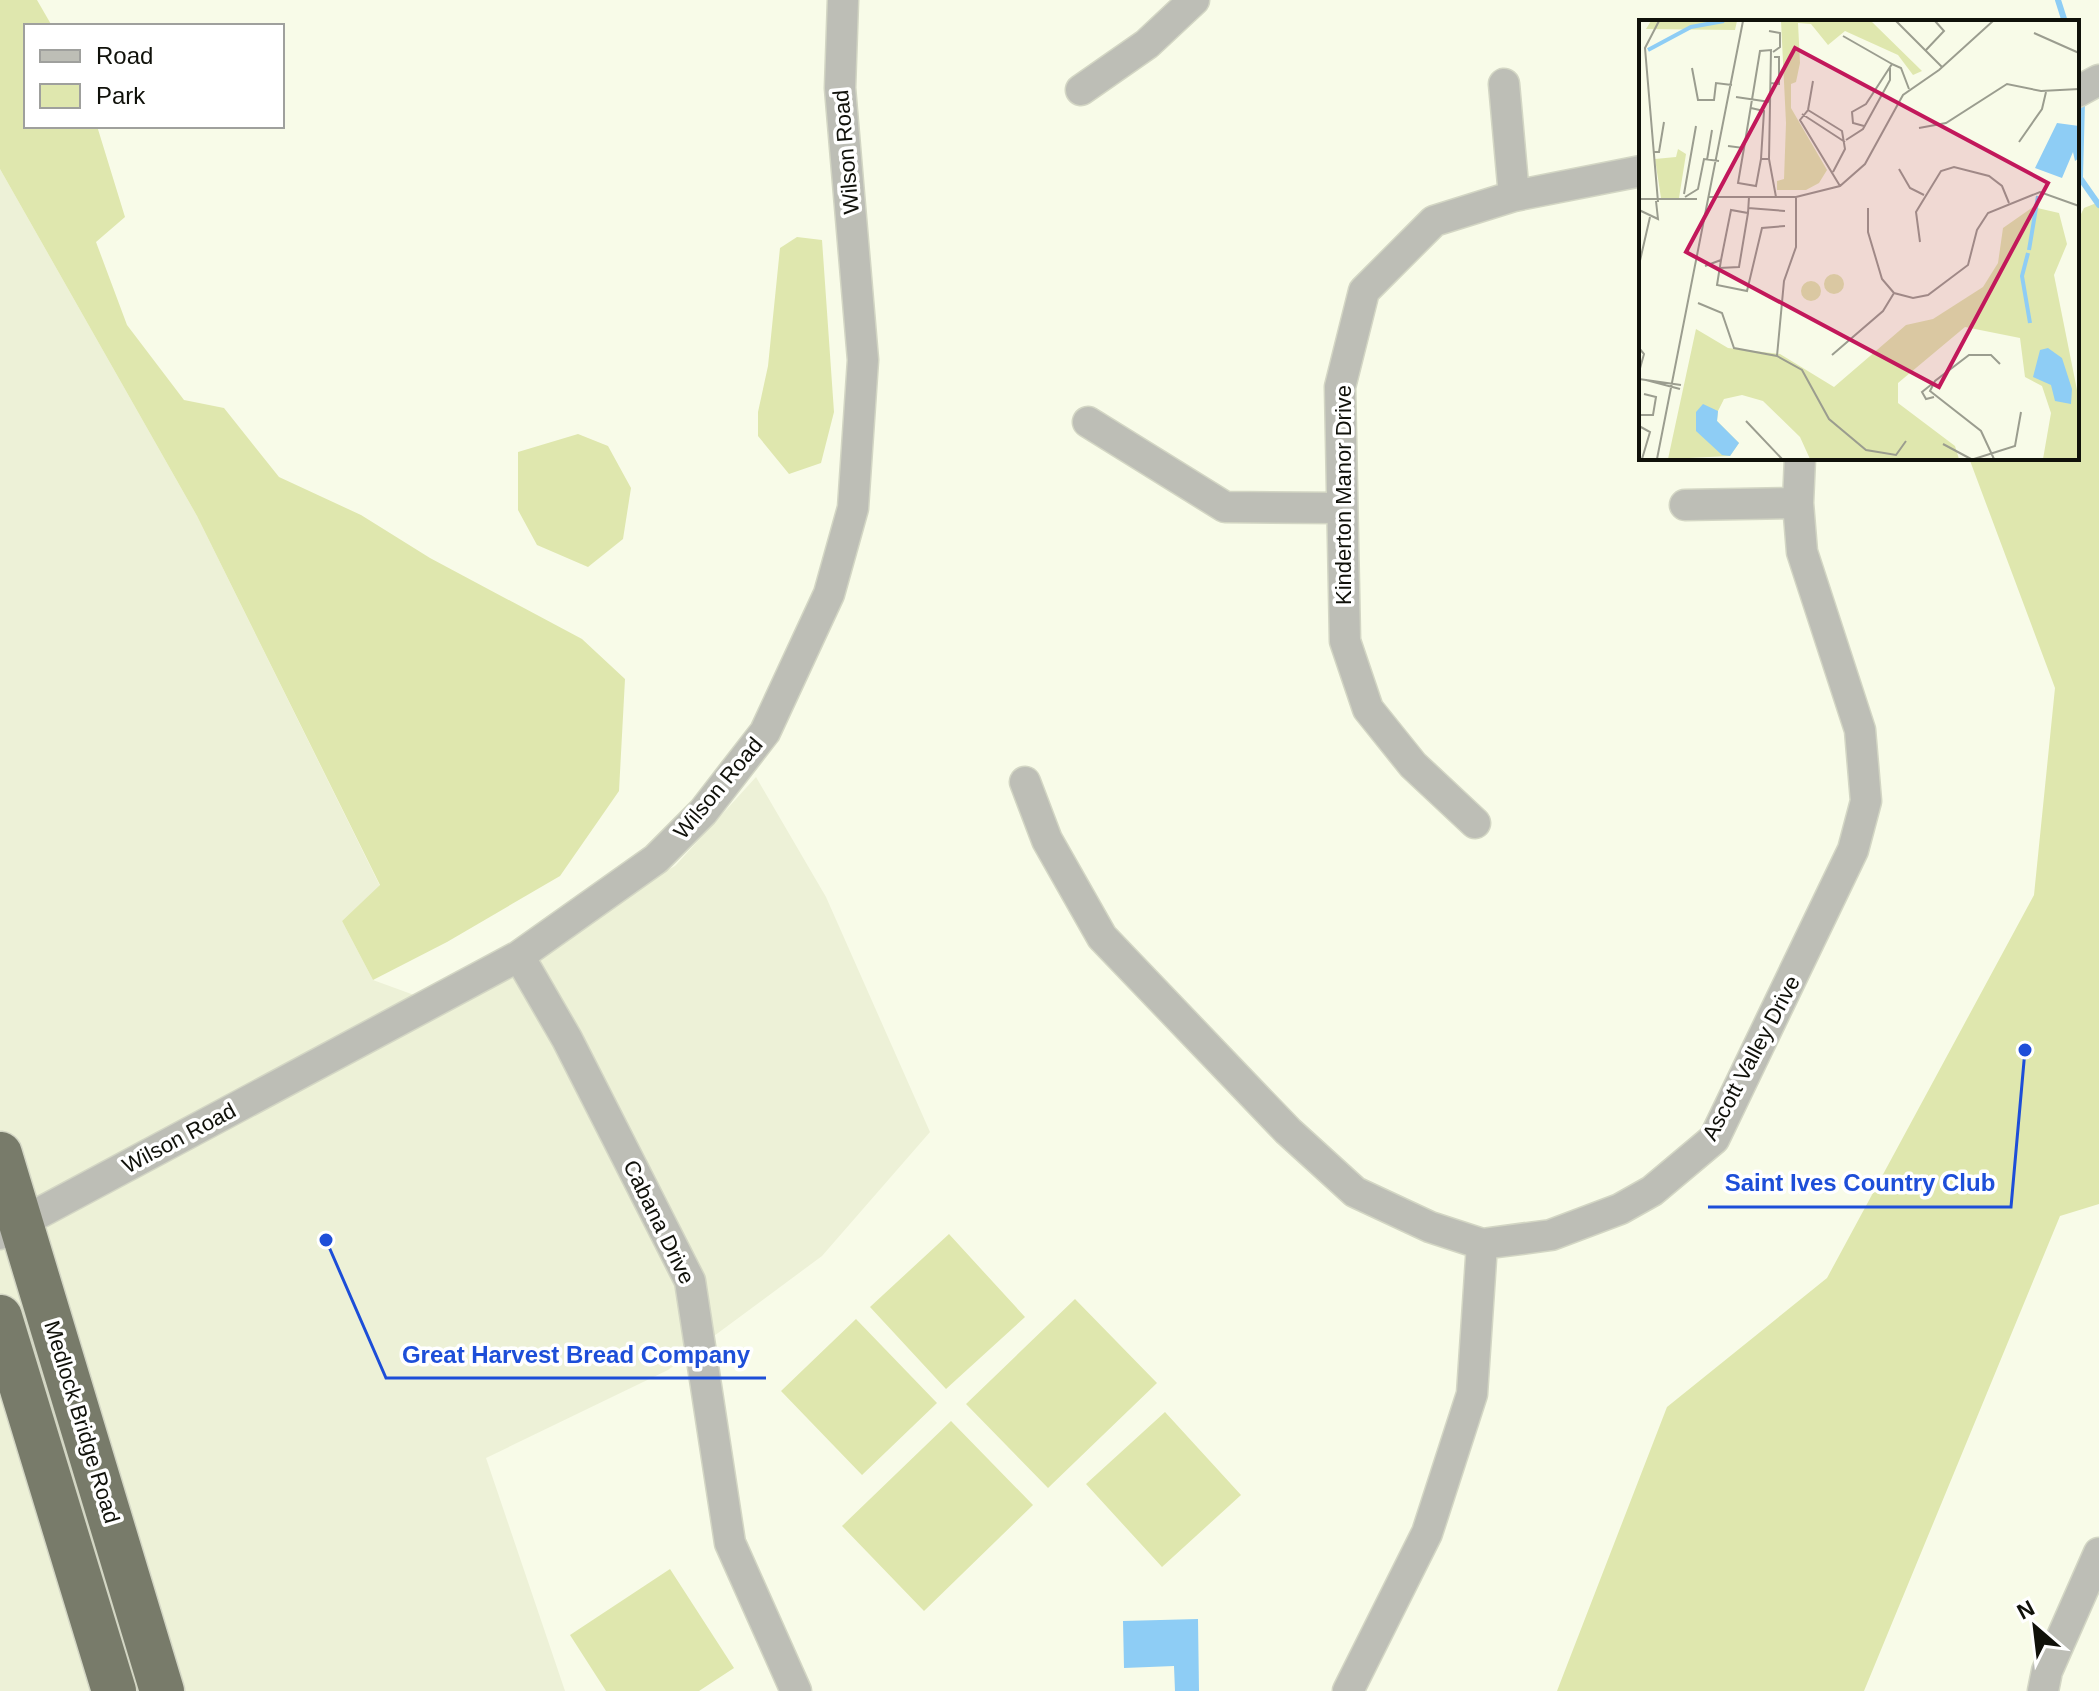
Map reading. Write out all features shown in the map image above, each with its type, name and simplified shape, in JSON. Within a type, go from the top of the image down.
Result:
[{"type":"highway","name":"Medlock Bridge Road","points":[[0,1154],[11,1228],[162,1691]]},
{"type":"highway","points":[[0,1317],[7,1356],[114,1689]]},
{"type":"street","name":"Wilson Road","points":[[11,1228],[519,956],[656,859],[703,812],[765,732],[829,594],[853,508],[863,360],[840,88],[843,0]]},
{"type":"street","points":[[1081,90],[1147,44],[1194,0]]},
{"type":"street","points":[[2079,91],[2099,80]]},
{"type":"street","points":[[1504,84],[1514,196]]},
{"type":"street","name":"Kinderton Manor Drive","points":[[1475,823],[1413,765],[1368,709],[1345,641],[1340,387],[1364,291],[1434,221],[1514,196],[1639,171]]},
{"type":"street","points":[[1088,422],[1225,507],[1340,508]]},
{"type":"street","name":"Ascott Valley Drive","points":[[1025,782],[1047,840],[1102,937],[1288,1131],[1355,1192],[1430,1227],[1482,1244],[1551,1235],[1620,1209],[1680,1171],[1714,1139],[1853,850],[1866,801],[1860,730],[1802,552],[1798,503],[1800,460]]},
{"type":"street","points":[[1685,505],[1798,503]]},
{"type":"street","name":"Cabana Drive","points":[[519,956],[567,1039],[690,1281],[730,1543],[796,1691]]},
{"type":"street","points":[[1348,1691],[1427,1533],[1472,1394],[1482,1244]]},
{"type":"street","points":[[2043,1691],[2047,1671],[2099,1553]]},
{"type":"shaded area","points":[[0,169],[197,516],[380,886],[342,921],[373,980],[447,1007],[539,938],[675,866],[756,777],[826,897],[930,1132],[822,1256],[668,1370],[486,1458],[565,1691],[0,1691]]},
{"type":"green space","points":[[0,0],[37,0],[51,24],[24,24],[24,128],[98,128],[125,217],[96,242],[127,325],[184,400],[224,408],[279,477],[361,515],[430,558],[582,639],[625,679],[619,791],[560,876],[447,942],[373,980],[342,921],[380,885],[197,516],[0,169]]},
{"type":"green space","points":[[2099,202],[2099,1204],[2060,1216],[1864,1691],[1557,1691],[1667,1407],[1827,1278],[2034,895],[2055,688],[1970,460],[2079,460],[2079,218],[2084,208]]},
{"type":"green space","points":[[797,237],[822,240],[834,412],[821,463],[789,474],[758,436],[758,412],[768,366],[780,248]]},
{"type":"green space","points":[[578,434],[608,446],[631,488],[623,539],[588,567],[537,545],[518,510],[518,452]]},
{"type":"green space","points":[[949,1234],[1025,1317],[946,1389],[870,1307]]},
{"type":"green space","points":[[1075,1299],[1157,1383],[1048,1488],[966,1404]]},
{"type":"green space","points":[[856,1319],[937,1403],[862,1475],[781,1391]]},
{"type":"green space","points":[[1165,1412],[1241,1495],[1162,1567],[1086,1484]]},
{"type":"green space","points":[[951,1421],[1033,1505],[924,1611],[842,1526]]},
{"type":"green space","points":[[670,1569],[734,1668],[699,1691],[606,1691],[570,1635]]},
{"type":"water","points":[[1198,1619],[1199,1691],[1175,1691],[1174,1666],[1124,1668],[1123,1621]]},
{"type":"waterway","points":[[2058,0],[2064,20]]},
{"type":"waterway","points":[[2082,101],[2080,178],[2099,205]]},
{"type":"place","name":"Saint Ives Country Club","points":[[2025,1050]]},
{"type":"place","name":"Great Harvest Bread Company","points":[[326,1240]]}]
